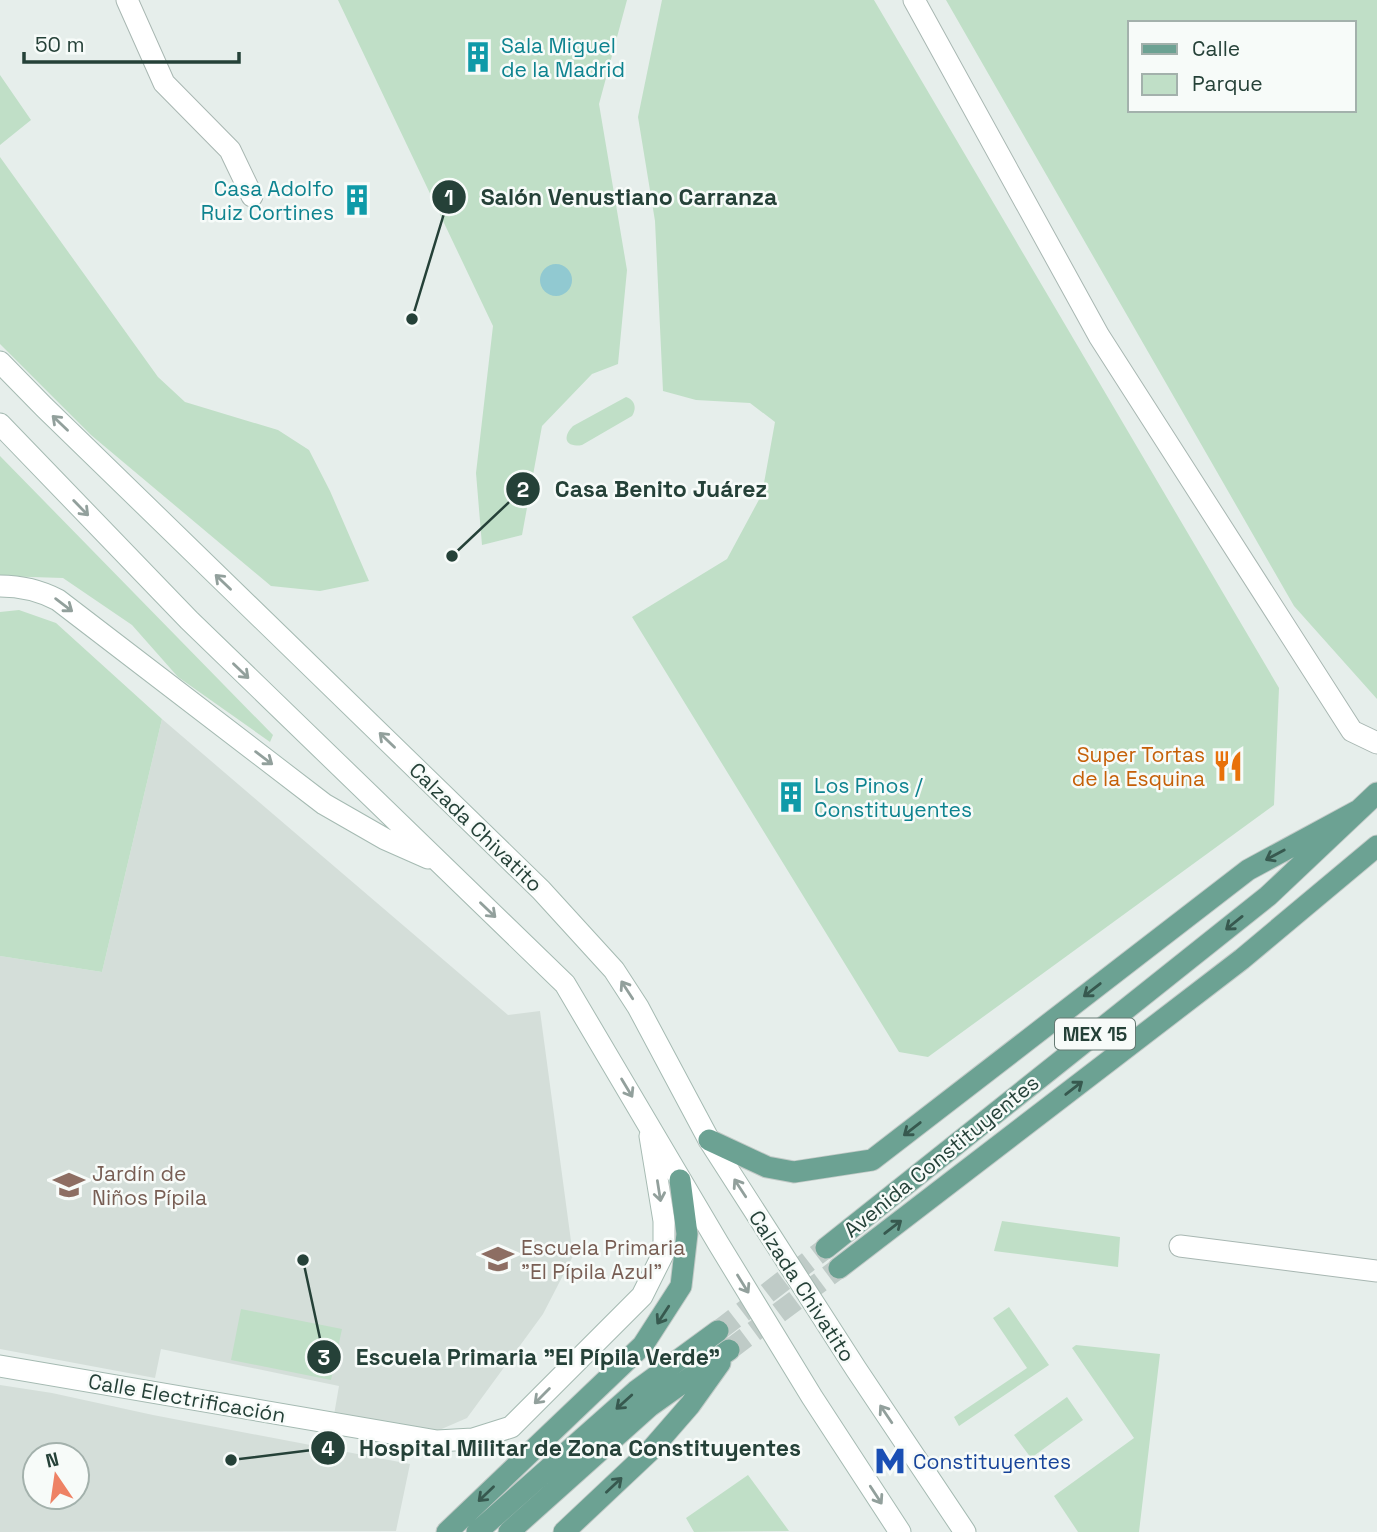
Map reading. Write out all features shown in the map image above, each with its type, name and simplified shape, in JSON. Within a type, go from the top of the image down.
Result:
[{"type":"main road","points":[[127,0],[164,83],[230,150],[252,196]]},
{"type":"main road","points":[[914,0],[1099,337],[1352,731],[1377,743]]},
{"type":"main road","name":"Calzada Chivatito","points":[[0,362],[541,890],[614,970],[638,1007],[709,1140],[856,1369],[965,1532]]},
{"type":"main road","points":[[0,424],[188,620],[565,984],[812,1397],[900,1532]]},
{"type":"main road","points":[[0,586],[30,589],[58,600],[324,804],[386,839],[439,863]]},
{"type":"main road","name":"Avenida Constituyentes","points":[[826,1248],[1268,896],[1377,793]]},
{"type":"main road","points":[[709,1140],[767,1167],[794,1172],[873,1160],[1248,870],[1357,811]]},
{"type":"main road","name":"Avenida Constituyentes","points":[[839,1268],[1242,960],[1377,846]]},
{"type":"main road","name":"Calle Electrificación","points":[[0,1366],[437,1441],[473,1439],[511,1427],[642,1296],[664,1252],[664,1221],[648,1124]]},
{"type":"main road","points":[[447,1532],[643,1345],[681,1286],[687,1234],[680,1180]]},
{"type":"main road","points":[[1181,1246],[1377,1271]]},
{"type":"main road","points":[[477,1532],[636,1391],[718,1331]]},
{"type":"main road","points":[[509,1532],[650,1406],[729,1350],[671,1429],[564,1532]]},
{"type":"shaded area","points":[[162,719],[508,1015],[540,1011],[573,1256],[543,1314],[467,1418],[437,1431],[334,1415],[339,1386],[161,1349],[155,1378],[0,1349],[0,956],[102,972]]},
{"type":"shaded area","points":[[0,1385],[410,1464],[396,1531],[0,1532]]},
{"type":"green space","points":[[338,0],[627,0],[599,104],[627,270],[618,364],[592,374],[542,426],[522,535],[482,545],[476,473],[493,326]]},
{"type":"green space","points":[[662,0],[874,0],[1279,688],[1274,805],[928,1057],[899,1052],[632,617],[727,559],[762,494],[775,422],[750,403],[696,400],[663,391],[655,221],[638,117]]},
{"type":"green space","points":[[946,0],[1377,0],[1377,699],[1294,606]]},
{"type":"green space","points":[[0,75],[31,120],[0,145]]},
{"type":"green space","points":[[0,157],[158,377],[185,402],[278,430],[309,450],[369,581],[320,591],[271,586],[91,435],[0,344]]},
{"type":"green space","points":[[626,397],[634,405],[632,416],[582,445],[572,445],[567,441],[567,434],[573,426]]},
{"type":"green space","points":[[0,456],[273,735],[270,742],[178,677],[132,625],[63,578],[0,576]]},
{"type":"green space","points":[[19,610],[56,623],[162,719],[102,972],[0,956],[0,612]]},
{"type":"green space","points":[[1002,1221],[1120,1237],[1118,1267],[994,1251]]},
{"type":"green space","points":[[1009,1307],[1049,1365],[959,1426],[954,1417],[1027,1368],[993,1318]]},
{"type":"green space","points":[[241,1309],[342,1329],[331,1380],[231,1360]]},
{"type":"green space","points":[[1076,1345],[1160,1354],[1139,1532],[1078,1532],[1054,1496],[1134,1438],[1072,1348]]},
{"type":"green space","points":[[1067,1397],[1083,1420],[1031,1458],[1014,1435]]},
{"type":"green space","points":[[748,1475],[789,1531],[694,1532],[686,1518]]},
{"type":"water","points":[[556,264],[568,268],[572,280],[568,292],[556,296],[544,292],[540,280],[544,268]]},
{"type":"tunnel","points":[[718,1331],[826,1248]]},
{"type":"tunnel","points":[[729,1350],[839,1268]]},
{"type":"place","name":"Sala Miguel de la Madrid","points":[[478,57]]},
{"type":"place","name":"Casa Adolfo Ruiz Cortines","points":[[357,200]]},
{"type":"place","name":"Salón Venustiano Carranza","points":[[412,319]]},
{"type":"place","name":"Casa Benito Juárez","points":[[452,556]]},
{"type":"place","name":"Super Tortas de la Esquina","points":[[1228,766]]},
{"type":"place","name":"Los Pinos / Constituyentes","points":[[791,797]]},
{"type":"place","name":"Jardín de Niños Pípila","points":[[69,1185]]},
{"type":"place","name":"Escuela Primaria \"El Pípila Azul\"","points":[[498,1259]]},
{"type":"place","name":"Escuela Primaria \"El Pípila Verde\"","points":[[303,1260]]},
{"type":"place","name":"Hospital Militar de Zona Constituyentes","points":[[231,1460]]},
{"type":"place","name":"Constituyentes","points":[[890,1461]]}]
